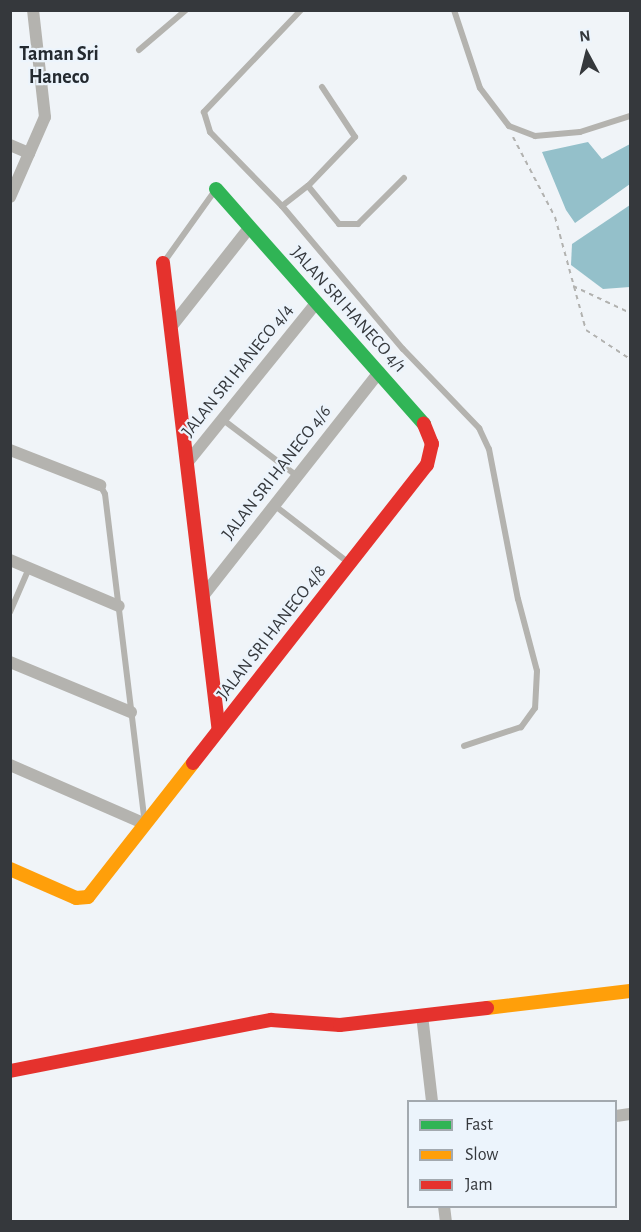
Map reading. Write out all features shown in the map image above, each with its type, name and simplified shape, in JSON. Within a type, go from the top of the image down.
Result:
[{"type":"street","points":[[10,197],[45,117],[33,10]]},
{"type":"street","points":[[10,145],[29,153]]},
{"type":"street","name":"JALAN SRI HANECO 4/1","points":[[216,189],[424,424],[432,444],[427,465]]},
{"type":"street","points":[[171,327],[250,227]]},
{"type":"street","points":[[163,263],[219,730]]},
{"type":"street","name":"JALAN SRI HANECO 4/4","points":[[187,463],[317,303]]},
{"type":"street","name":"JALAN SRI HANECO 4/6","points":[[202,596],[379,372]]},
{"type":"street","points":[[10,450],[100,485]]},
{"type":"street","name":"JALAN SRI HANECO 4/8","points":[[10,869],[76,898],[88,897],[427,465]]},
{"type":"street","points":[[10,560],[119,606]]},
{"type":"street","points":[[10,662],[131,712]]},
{"type":"street","points":[[10,765],[145,824]]},
{"type":"street","points":[[10,1071],[34,1069],[271,1020],[315,1026],[422,1016],[630,991]]},
{"type":"street","points":[[422,1016],[432,1100]]},
{"type":"lane","points":[[139,50],[186,10]]},
{"type":"lane","points":[[301,10],[204,112],[210,132],[282,206],[403,349],[479,428],[489,449],[518,599],[537,671],[535,708],[521,727],[464,746]]},
{"type":"lane","points":[[454,10],[480,88],[509,126],[535,136],[580,132],[630,116]]},
{"type":"lane","points":[[282,206],[308,186],[354,137],[322,87]]},
{"type":"lane","points":[[308,186],[339,224],[358,224],[404,178]]},
{"type":"lane","points":[[163,263],[216,189]]},
{"type":"lane","points":[[222,419],[297,476]]},
{"type":"lane","points":[[100,485],[105,495],[145,824]]},
{"type":"lane","points":[[274,506],[350,563]]},
{"type":"lane","points":[[10,612],[29,568]]},
{"type":"path","points":[[509,126],[555,217],[586,330],[630,360]]},
{"type":"path","points":[[573,286],[630,313]]},
{"type":"water","points":[[588,142],[602,159],[630,144],[630,184],[575,223],[566,210],[542,152]]},
{"type":"water","points":[[630,205],[630,287],[603,289],[571,265],[572,244]]},
{"type":"traffic: fast","points":[[216,189],[424,424]]},
{"type":"traffic: slow","points":[[10,869],[76,898],[88,897],[193,763]]},
{"type":"traffic: slow","points":[[487,1008],[630,991]]},
{"type":"traffic: jam","points":[[163,263],[219,730]]},
{"type":"traffic: jam","points":[[193,763],[427,465],[432,444],[424,424]]},
{"type":"traffic: jam","points":[[10,1071],[271,1020],[340,1025],[487,1008]]},
{"type":"district","name":"Taman Sri Haneco","points":[[59,66]]}]
